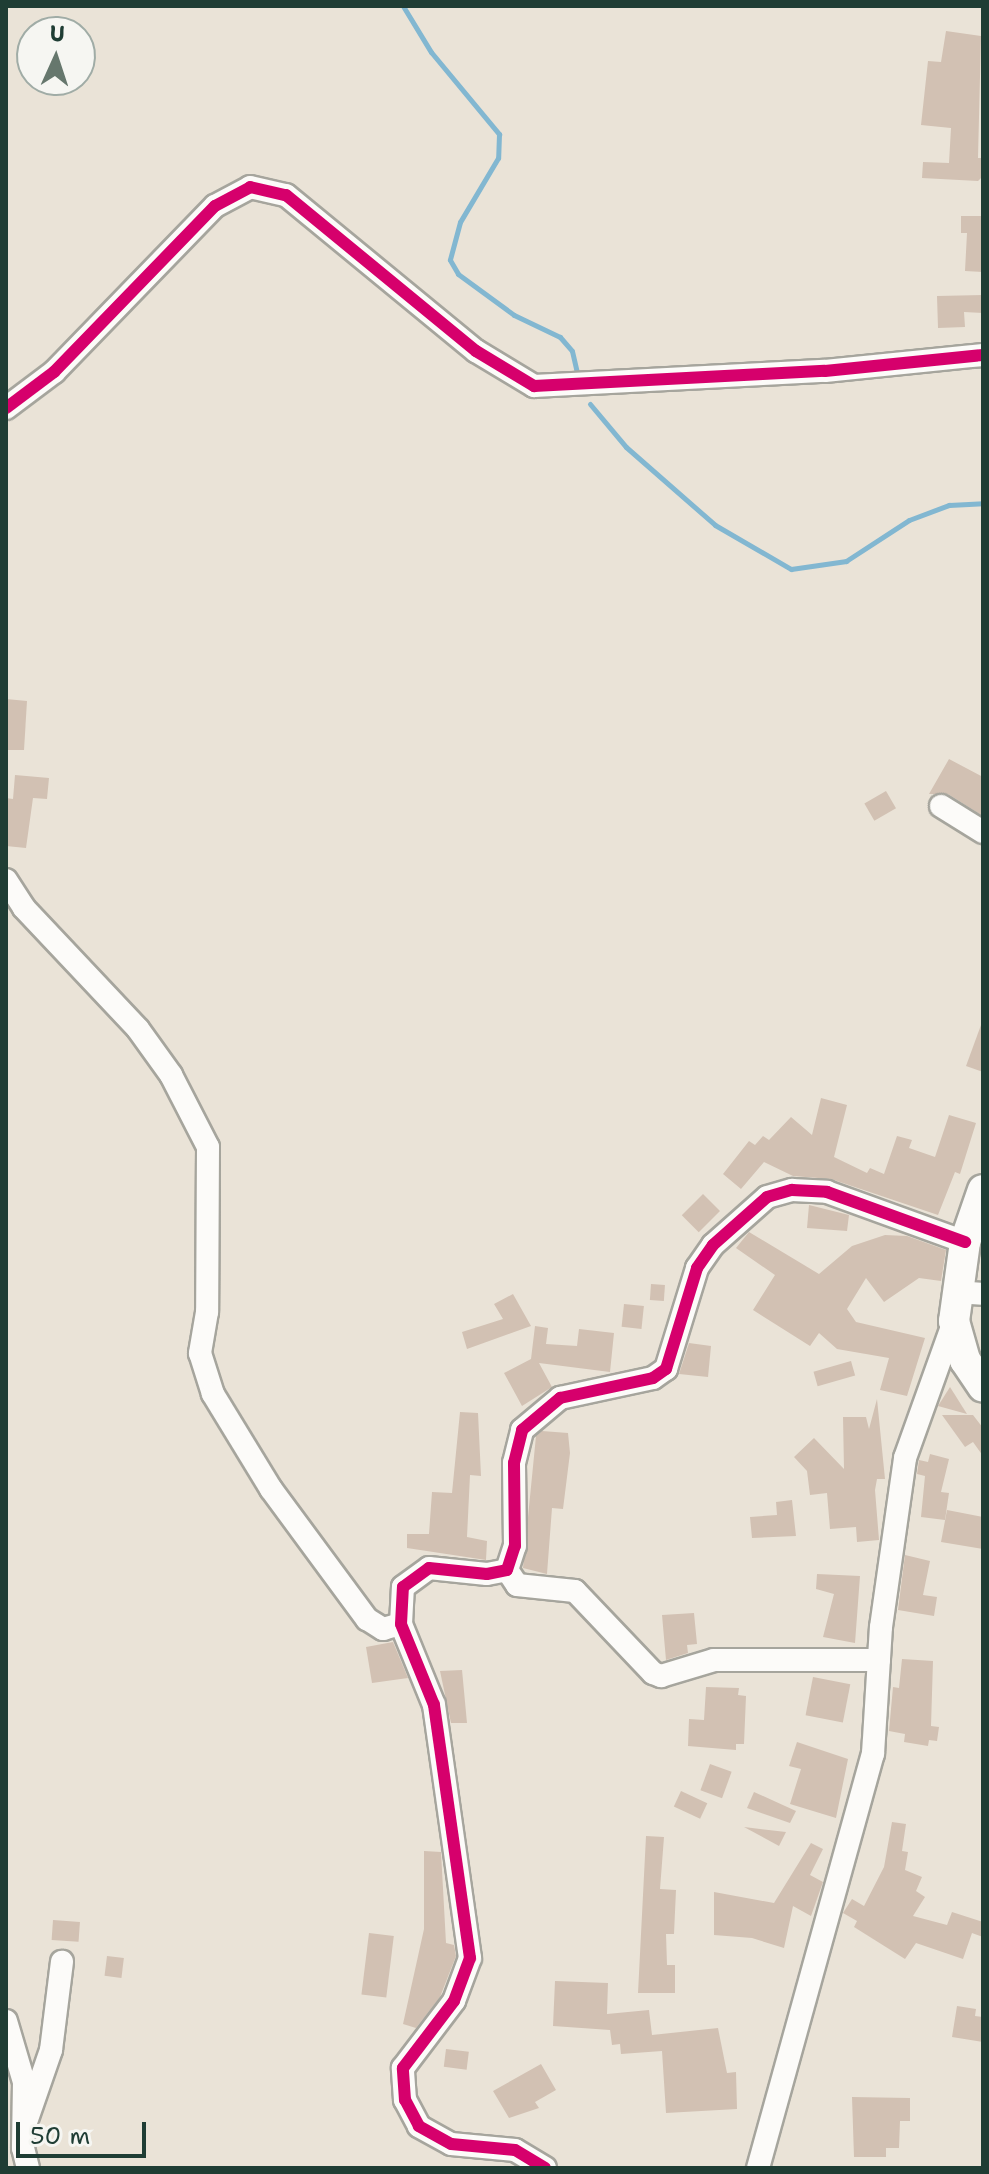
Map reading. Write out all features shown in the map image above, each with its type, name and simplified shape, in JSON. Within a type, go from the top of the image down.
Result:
[{"type":"main road","points":[[983,1190],[965,1242],[964,1303],[965,1360],[983,1387]]},
{"type":"street","points":[[6,408],[54,372],[215,206],[250,187],[286,195],[476,351],[534,386],[825,371],[983,355]]},
{"type":"street","points":[[941,806],[983,832]]},
{"type":"street","points":[[6,880],[24,908],[138,1029],[171,1075],[208,1147],[207,1312],[200,1353],[213,1394],[271,1489],[367,1619],[383,1629],[401,1624]]},
{"type":"street","points":[[507,1570],[515,1546],[514,1463],[522,1430],[560,1398],[653,1378],[666,1369],[697,1268],[713,1245],[767,1197],[792,1190],[827,1192],[965,1242]]},
{"type":"street","points":[[758,2168],[873,1754],[879,1660],[905,1458],[964,1303]]},
{"type":"street","points":[[507,1570],[417,1572],[403,1587],[401,1624],[434,1705],[470,1958],[454,2001],[403,2068],[405,2100],[419,2126],[451,2144],[515,2150],[545,2168]]},
{"type":"street","points":[[507,1570],[517,1585],[575,1591],[661,1676],[714,1660],[879,1660]]},
{"type":"street","points":[[24,2128],[51,2050],[62,1962]]},
{"type":"street","points":[[6,2021],[24,2082],[28,2168]]},
{"type":"building","points":[[946,31],[981,36],[978,158],[983,158],[983,176],[978,181],[922,178],[923,162],[949,163],[951,128],[921,125],[928,61],[941,62]]},
{"type":"building","points":[[961,216],[983,216],[983,272],[965,271],[967,233],[961,233]]},
{"type":"building","points":[[983,295],[983,313],[964,312],[965,327],[938,328],[937,296]]},
{"type":"building","points":[[6,699],[27,701],[24,750],[6,750]]},
{"type":"building","points":[[949,759],[983,777],[983,816],[948,794],[929,794]]},
{"type":"building","points":[[15,775],[49,778],[47,799],[33,798],[26,848],[6,846],[6,798],[13,799]]},
{"type":"building","points":[[886,791],[896,808],[874,821],[864,804]]},
{"type":"building","points":[[983,1025],[983,1072],[966,1066]]},
{"type":"building","points":[[821,1098],[847,1105],[834,1157],[867,1173],[870,1168],[884,1174],[897,1136],[912,1140],[909,1148],[935,1157],[949,1115],[976,1123],[960,1174],[955,1172],[938,1215],[831,1179],[793,1176],[764,1162],[741,1189],[723,1174],[749,1141],[755,1145],[763,1136],[769,1140],[791,1117],[812,1135]]},
{"type":"building","points":[[703,1194],[720,1211],[699,1232],[682,1215]]},
{"type":"building","points":[[809,1205],[849,1215],[847,1231],[807,1228]]},
{"type":"building","points":[[749,1232],[819,1274],[852,1246],[885,1235],[907,1236],[946,1250],[941,1281],[919,1278],[884,1302],[866,1278],[847,1309],[856,1322],[925,1338],[907,1396],[880,1390],[889,1358],[837,1349],[819,1333],[810,1346],[753,1310],[775,1275],[736,1248]]},
{"type":"building","points":[[651,1284],[665,1285],[664,1301],[650,1300]]},
{"type":"building","points":[[513,1294],[531,1326],[467,1349],[462,1332],[503,1319],[494,1304]]},
{"type":"building","points":[[624,1304],[644,1306],[641,1329],[622,1327]]},
{"type":"building","points":[[535,1326],[548,1328],[546,1344],[577,1346],[579,1329],[614,1333],[610,1372],[539,1363],[552,1387],[522,1406],[504,1373],[531,1359]]},
{"type":"building","points":[[689,1343],[711,1346],[708,1377],[679,1374]]},
{"type":"building","points":[[851,1361],[855,1375],[818,1386],[814,1372]]},
{"type":"building","points":[[950,1387],[967,1414],[938,1406]]},
{"type":"building","points":[[877,1399],[885,1479],[877,1479],[875,1490],[879,1540],[857,1542],[856,1527],[830,1529],[827,1493],[810,1495],[807,1471],[794,1457],[814,1438],[844,1469],[843,1417],[866,1417],[869,1429]]},
{"type":"building","points":[[460,1412],[478,1413],[481,1476],[470,1475],[467,1537],[487,1541],[486,1560],[407,1548],[407,1534],[429,1534],[432,1492],[452,1493]]},
{"type":"building","points":[[942,1415],[973,1415],[983,1428],[983,1456],[973,1442],[965,1447]]},
{"type":"building","points":[[542,1431],[568,1433],[570,1453],[563,1509],[552,1508],[547,1574],[523,1568],[536,1436]]},
{"type":"building","points":[[930,1454],[949,1459],[941,1492],[949,1493],[945,1520],[921,1517],[925,1476],[917,1474],[919,1460],[928,1462]]},
{"type":"building","points":[[792,1500],[796,1536],[752,1538],[750,1517],[777,1515],[776,1502]]},
{"type":"building","points":[[947,1510],[983,1517],[983,1549],[941,1542]]},
{"type":"building","points":[[905,1555],[930,1561],[923,1595],[937,1597],[934,1616],[898,1610]]},
{"type":"building","points":[[817,1574],[860,1576],[855,1643],[823,1637],[834,1594],[816,1589]]},
{"type":"building","points":[[694,1613],[697,1644],[687,1645],[688,1653],[666,1660],[662,1615]]},
{"type":"building","points":[[393,1642],[408,1678],[372,1683],[366,1647]]},
{"type":"building","points":[[902,1659],[933,1661],[931,1726],[939,1727],[937,1741],[929,1740],[928,1746],[904,1742],[905,1734],[889,1731],[893,1687],[899,1688]]},
{"type":"building","points":[[462,1670],[467,1723],[451,1723],[440,1671]]},
{"type":"building","points":[[813,1677],[850,1684],[843,1723],[806,1715]]},
{"type":"building","points":[[706,1687],[739,1688],[738,1695],[746,1696],[744,1744],[736,1744],[736,1750],[688,1746],[689,1719],[704,1720]]},
{"type":"building","points":[[797,1742],[848,1759],[836,1818],[790,1804],[801,1769],[789,1766]]},
{"type":"building","points":[[710,1764],[732,1772],[722,1798],[700,1790]]},
{"type":"building","points":[[681,1791],[707,1803],[700,1819],[674,1806]]},
{"type":"building","points":[[754,1792],[796,1811],[790,1823],[747,1808]]},
{"type":"building","points":[[892,1822],[906,1824],[902,1851],[908,1852],[905,1870],[922,1877],[916,1891],[925,1897],[913,1916],[947,1925],[952,1912],[983,1922],[983,1937],[972,1933],[963,1959],[916,1943],[905,1959],[854,1927],[857,1921],[843,1913],[852,1899],[864,1906],[884,1867]]},
{"type":"building","points":[[744,1827],[786,1832],[779,1846]]},
{"type":"building","points":[[646,1836],[664,1837],[660,1889],[676,1890],[674,1934],[666,1934],[667,1965],[675,1965],[675,1993],[638,1993]]},
{"type":"building","points":[[811,1843],[823,1849],[810,1875],[823,1882],[811,1916],[793,1906],[784,1948],[752,1938],[714,1935],[714,1892],[774,1903]]},
{"type":"building","points":[[424,1851],[441,1852],[446,1943],[454,1945],[456,1956],[440,1997],[416,2028],[403,2024],[424,1929]]},
{"type":"building","points":[[53,1920],[80,1922],[79,1942],[52,1940]]},
{"type":"building","points":[[369,1933],[394,1936],[386,1998],[361,1995]]},
{"type":"building","points":[[107,1956],[124,1958],[121,1978],[105,1976]]},
{"type":"building","points":[[555,1981],[608,1983],[607,2014],[649,2010],[652,2035],[718,2028],[727,2073],[736,2072],[737,2109],[666,2113],[662,2051],[621,2054],[620,2044],[612,2045],[610,2030],[553,2026]]},
{"type":"building","points":[[957,2006],[976,2009],[975,2016],[983,2017],[983,2042],[952,2037]]},
{"type":"building","points":[[446,2049],[469,2052],[467,2070],[444,2067]]},
{"type":"building","points":[[541,2064],[556,2090],[535,2102],[539,2108],[509,2118],[493,2091]]},
{"type":"building","points":[[852,2097],[910,2098],[910,2121],[900,2121],[899,2148],[886,2148],[886,2157],[854,2157]]},
{"type":"waterway","points":[[403,6],[431,52],[499,134],[498,158],[460,222],[450,260],[458,274],[514,315],[560,337],[572,351],[578,376]]},
{"type":"waterway","points":[[590,404],[626,447],[715,525],[791,569],[846,561],[909,520],[949,505],[983,503]]},
{"type":"cycle path","points":[[6,408],[54,372],[215,206],[250,187],[286,195],[476,351],[534,386],[825,371],[983,355]]},
{"type":"cycle path","points":[[545,2168],[515,2150],[451,2144],[419,2126],[405,2100],[403,2068],[454,2001],[470,1958],[434,1705],[401,1624],[403,1587],[429,1568],[487,1574],[507,1570],[515,1546],[514,1463],[522,1430],[560,1398],[653,1378],[666,1369],[697,1268],[713,1245],[767,1197],[792,1190],[827,1192],[965,1242]]}]
